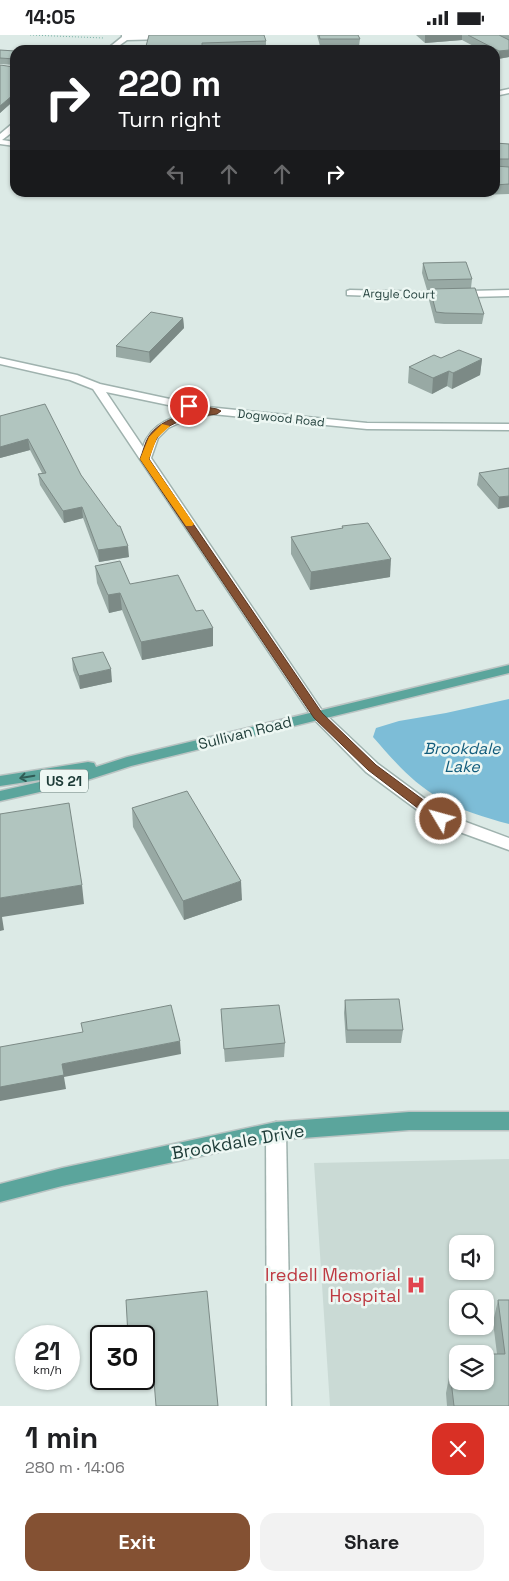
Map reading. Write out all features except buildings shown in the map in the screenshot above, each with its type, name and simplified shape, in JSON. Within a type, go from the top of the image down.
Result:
[{"type":"main road","name":"Sullivan Road","points":[[0,796],[75,779],[127,762],[509,669]]},
{"type":"main road","name":"Sullivan Road","points":[[0,781],[127,762]]},
{"type":"main road","name":"Brookdale Drive","points":[[0,1193],[62,1177],[276,1131],[409,1121],[509,1121]]},
{"type":"street","points":[[125,37],[172,37]]},
{"type":"street","points":[[0,138],[10,130]]},
{"type":"street","name":"Argyle Court","points":[[350,293],[430,295],[509,293]]},
{"type":"street","name":"Dogwood Road","points":[[0,361],[73,377],[97,387],[217,411],[367,426],[509,427]]},
{"type":"street","points":[[97,387],[318,715],[372,767],[441,819],[509,844]]},
{"type":"street","points":[[145,459],[153,437],[168,424],[184,417],[217,411]]},
{"type":"street","points":[[276,1131],[279,1406]]},
{"type":"path","points":[[30,35],[125,37]]},
{"type":"shaded area","name":"Iredell Memorial Hospital","points":[[509,1159],[509,1406],[330,1406],[314,1163]]},
{"type":"water","name":"Brookdale Lake","points":[[509,699],[509,824],[464,810],[430,792],[404,771],[373,737],[376,728],[399,721]]},
{"type":"slow traffic","points":[[165,426],[153,437],[145,459],[189,524]]},
{"type":"place","name":"Iredell Memorial Hospital","points":[[416,1285]]},
{"type":"route","points":[[189,406],[217,411],[184,417],[168,424],[153,437],[145,459],[318,715],[372,767],[441,819]]}]
